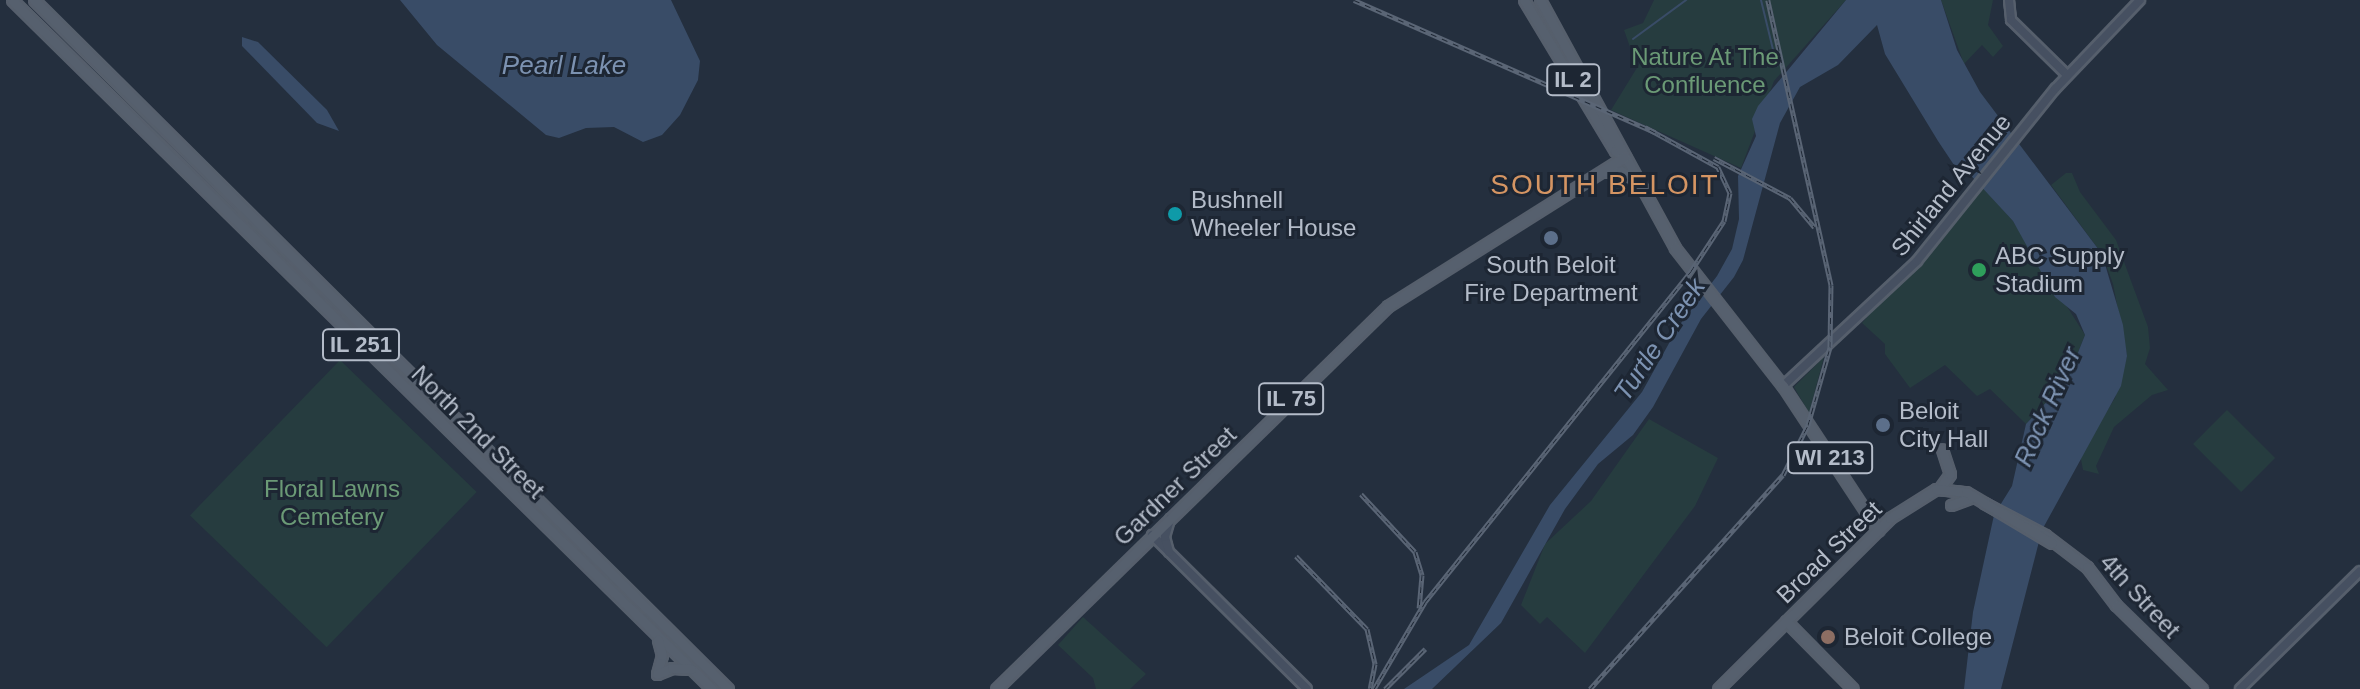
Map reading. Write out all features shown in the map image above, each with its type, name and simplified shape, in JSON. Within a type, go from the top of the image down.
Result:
[{"type":"main road","name":"North 2nd Street","points":[[12,0],[712,689]]},
{"type":"main road","name":"North 2nd Street","points":[[34,0],[728,689]]},
{"type":"main road","name":"IL 2","points":[[1524,0],[1615,151],[1625,157]]},
{"type":"main road","name":"IL 2","points":[[1540,0],[1637,181],[1706,288],[1765,363]]},
{"type":"main road","name":"Gardner Street","points":[[996,689],[1388,306],[1625,157]]},
{"type":"main road","points":[[1602,172],[1621,171],[1637,181]]},
{"type":"main road","name":"WI 213","points":[[1765,363],[1878,530]]},
{"type":"main road","points":[[1942,449],[1950,474],[1939,488],[1974,497]]},
{"type":"main road","name":"Broad Street","points":[[1718,689],[1878,530],[1939,488]]},
{"type":"main road","points":[[1951,505],[1961,497],[1974,497]]},
{"type":"main road","name":"4th Street","points":[[1974,497],[2087,567],[2116,605],[2202,689]]},
{"type":"main road","points":[[1786,621],[1853,689]]},
{"type":"main road","points":[[657,637],[662,655],[657,674],[672,668],[691,669]]},
{"type":"street","points":[[2009,0],[2011,20],[2067,75]]},
{"type":"street","name":"Shirland Avenue","points":[[1783,386],[1913,265],[2067,75],[2140,0]]},
{"type":"street","points":[[1169,553],[1165,537],[1171,517]]},
{"type":"street","points":[[1152,535],[1307,689]]},
{"type":"street","points":[[2240,689],[2360,571]]},
{"type":"green space","name":"Nature At The Confluence","points":[[1654,0],[1846,0],[1774,81],[1741,168],[1611,110],[1643,58],[1630,47],[1624,30],[1643,23]]},
{"type":"green space","points":[[1941,0],[1993,0],[1988,25],[2003,46],[1993,57],[1982,45],[1964,64]]},
{"type":"green space","points":[[2066,173],[2072,173],[2080,192],[2116,240],[2148,327],[2150,348],[2145,364],[2168,390],[2152,395],[2114,427],[2096,466],[2099,474],[2083,470],[2080,454],[2115,398],[2127,356],[2113,284],[2102,254],[2051,185]]},
{"type":"green space","points":[[1981,185],[2013,221],[2085,335],[2067,380],[2026,424],[1990,389],[1977,396],[1945,365],[1910,388],[1885,354],[1885,344],[1862,323]]},
{"type":"green space","points":[[1824,357],[1809,413],[1794,387]]},
{"type":"green space","name":"Floral Lawns Cemetery","points":[[340,360],[477,492],[327,647],[190,515]]},
{"type":"green space","points":[[2227,410],[2275,458],[2241,492],[2193,444]]},
{"type":"green space","points":[[1649,419],[1718,458],[1695,506],[1585,653],[1547,617],[1540,624],[1521,605],[1545,544],[1591,501]]},
{"type":"green space","points":[[1083,617],[1146,674],[1130,689],[1096,689],[1093,678],[1058,645]]},
{"type":"water","name":"Pearl Lake","points":[[400,0],[671,0],[700,61],[698,80],[680,115],[662,135],[643,142],[614,127],[586,128],[559,138],[546,135],[437,45]]},
{"type":"water","name":"Rock River","points":[[1846,0],[1941,0],[1957,50],[1980,92],[2102,254],[2123,325],[2127,356],[2121,386],[2042,530],[2001,689],[1964,689],[1973,612],[1994,515],[2012,486],[2026,424],[2067,380],[2085,335],[2076,314],[2055,297],[2013,221],[1964,168],[1954,165],[1885,54],[1877,25],[1838,65],[1800,87],[1780,123],[1743,260],[1734,277],[1701,319],[1653,407],[1633,435],[1598,464],[1565,509],[1501,623],[1432,689],[1404,689],[1469,645],[1550,505],[1642,392],[1678,327],[1717,276],[1732,249],[1739,219],[1738,176],[1756,136],[1752,119],[1758,106]]},
{"type":"water","points":[[242,37],[258,42],[327,110],[339,131],[317,123],[242,46]]},
{"type":"waterway","points":[[1633,39],[1686,0]]},
{"type":"waterway","points":[[1761,0],[1777,66]]},
{"type":"railway","points":[[1354,0],[1655,132]]},
{"type":"railway","points":[[1590,689],[1783,475],[1808,425],[1830,347],[1831,285],[1768,0]]},
{"type":"railway","points":[[1374,689],[1425,602],[1691,271],[1724,221],[1730,193],[1718,167],[1645,127]]},
{"type":"railway","points":[[1714,158],[1790,198],[1814,227]]},
{"type":"railway","points":[[1361,494],[1415,552],[1422,575],[1419,608]]},
{"type":"railway","points":[[1296,556],[1367,629],[1375,664],[1370,689]]},
{"type":"railway","points":[[1385,689],[1425,649]]},
{"type":"place","name":"Bushnell Wheeler House","points":[[1175,214]]},
{"type":"place","name":"South Beloit Fire Department","points":[[1551,238]]},
{"type":"place","name":"ABC Supply Stadium","points":[[1979,270]]},
{"type":"place","name":"Beloit City Hall","points":[[1883,425]]},
{"type":"place","name":"Beloit College","points":[[1828,637]]},
{"type":"district","name":"SOUTH BELOIT","points":[[1605,185]]},
{"type":"water label","name":"Turtle Creek","points":[[1660,340]]}]
